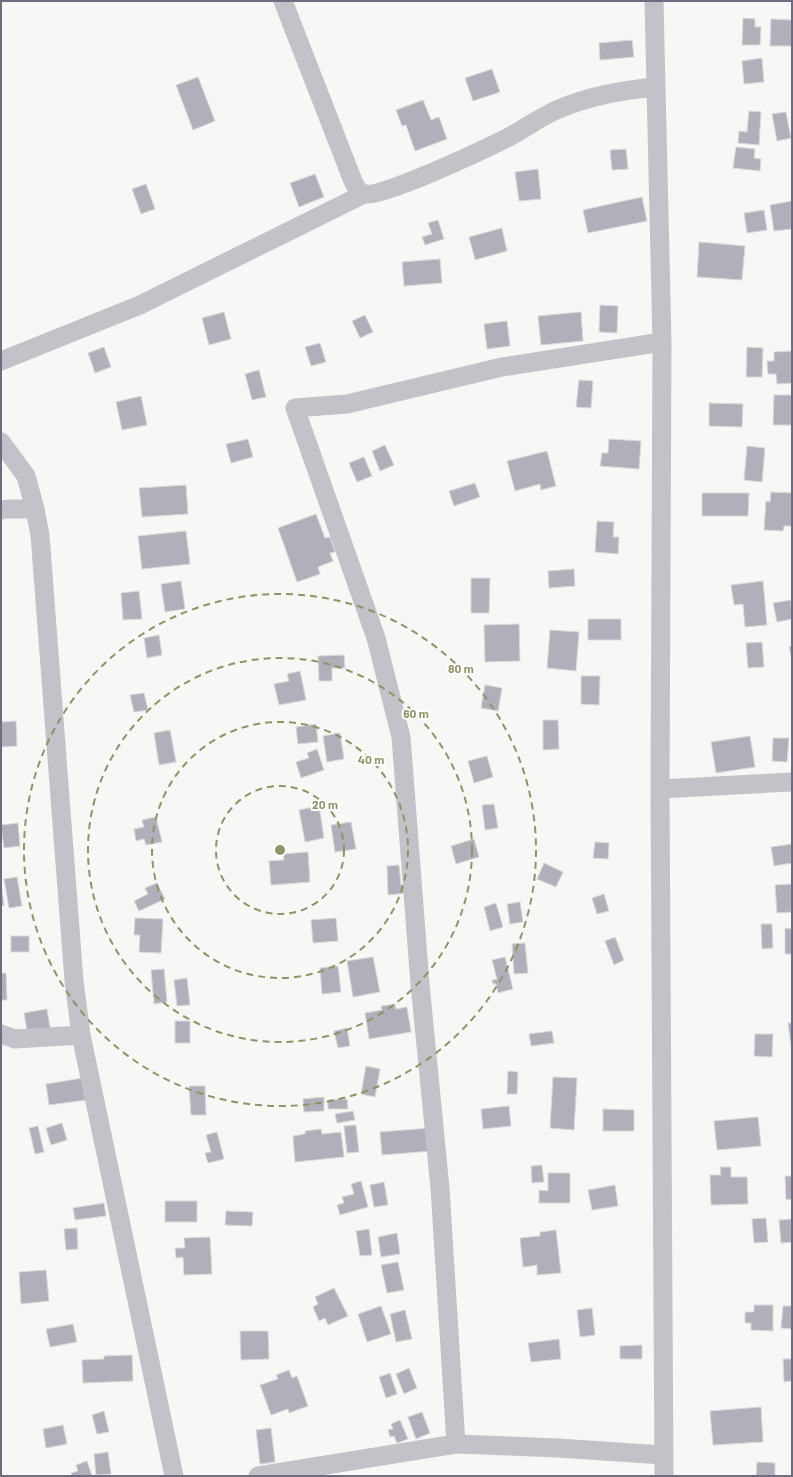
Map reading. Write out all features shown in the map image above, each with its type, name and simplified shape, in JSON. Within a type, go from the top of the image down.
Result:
[{"type":"street","points":[[283,1],[353,181],[357,190],[364,194]]},
{"type":"street","points":[[654,1],[662,342],[660,789],[664,1476]]},
{"type":"street","points":[[1,361],[140,305],[364,194],[372,194],[408,182],[504,140],[558,109],[591,98],[626,89],[656,87]]},
{"type":"street","points":[[456,1444],[440,1188],[420,984],[401,737],[376,638],[295,408],[347,404],[502,367],[662,342]]},
{"type":"street","points":[[1,442],[26,476],[40,535],[74,981],[82,1035],[174,1476]]},
{"type":"street","points":[[1,510],[35,509]]},
{"type":"street","points":[[660,789],[792,782]]},
{"type":"street","points":[[1,1034],[15,1040],[82,1035]]},
{"type":"street","points":[[258,1476],[456,1444],[558,1448],[663,1455]]},
{"type":"building","points":[[743,18],[755,19],[755,27],[761,27],[760,45],[742,45]]},
{"type":"building","points":[[771,19],[792,20],[792,46],[770,46]]},
{"type":"building","points":[[632,40],[634,57],[600,60],[599,43]]},
{"type":"building","points":[[762,58],[764,82],[744,84],[742,61]]},
{"type":"building","points":[[492,69],[500,92],[473,101],[465,78]]},
{"type":"building","points":[[198,77],[215,121],[193,130],[176,85]]},
{"type":"building","points":[[423,100],[431,120],[439,117],[447,139],[415,151],[406,125],[402,126],[396,110]]},
{"type":"building","points":[[749,111],[761,112],[759,145],[738,143],[739,131],[747,132]]},
{"type":"building","points":[[786,112],[791,138],[777,141],[772,114]]},
{"type":"building","points":[[736,147],[755,149],[754,158],[761,159],[760,171],[733,168]]},
{"type":"building","points":[[626,149],[628,169],[612,170],[610,150]]},
{"type":"building","points":[[538,169],[541,199],[519,201],[515,172]]},
{"type":"building","points":[[315,174],[324,197],[299,207],[290,183]]},
{"type":"building","points":[[146,184],[155,209],[141,214],[132,189]]},
{"type":"building","points":[[642,197],[647,221],[588,233],[583,210]]},
{"type":"building","points":[[792,201],[792,229],[774,231],[770,205]]},
{"type":"building","points":[[764,210],[767,230],[747,233],[744,213]]},
{"type":"building","points":[[438,220],[444,239],[425,245],[422,237],[432,234],[428,223]]},
{"type":"building","points":[[502,228],[507,251],[475,260],[469,237]]},
{"type":"building","points":[[699,242],[745,246],[742,280],[697,277]]},
{"type":"building","points":[[440,259],[442,283],[404,286],[402,262]]},
{"type":"building","points":[[600,305],[618,306],[617,333],[599,332]]},
{"type":"building","points":[[224,312],[231,339],[209,345],[202,318]]},
{"type":"building","points":[[581,312],[583,341],[541,345],[538,316]]},
{"type":"building","points":[[365,315],[373,332],[360,338],[352,321]]},
{"type":"building","points":[[507,321],[510,346],[487,349],[484,324]]},
{"type":"building","points":[[320,343],[326,362],[311,366],[305,347]]},
{"type":"building","points":[[104,347],[111,367],[95,373],[88,353]]},
{"type":"building","points":[[747,347],[763,348],[762,377],[746,377]]},
{"type":"building","points":[[792,351],[792,383],[777,384],[776,374],[768,374],[767,361],[774,361],[774,352]]},
{"type":"building","points":[[259,370],[266,397],[252,400],[245,374]]},
{"type":"building","points":[[579,380],[593,381],[591,408],[576,407]]},
{"type":"building","points":[[774,395],[792,395],[792,425],[773,425]]},
{"type":"building","points":[[141,396],[147,425],[122,430],[116,402]]},
{"type":"building","points":[[709,403],[743,404],[742,427],[709,426]]},
{"type":"building","points":[[248,439],[253,457],[231,463],[226,444]]},
{"type":"building","points":[[609,439],[641,441],[639,469],[600,466],[602,453],[608,453]]},
{"type":"building","points":[[385,445],[394,465],[380,471],[372,451]]},
{"type":"building","points":[[747,446],[765,448],[762,482],[744,480]]},
{"type":"building","points":[[547,451],[556,486],[541,490],[540,484],[515,491],[507,461]]},
{"type":"building","points":[[364,457],[372,476],[357,482],[349,463]]},
{"type":"building","points":[[475,483],[480,497],[454,506],[449,491]]},
{"type":"building","points":[[186,485],[188,514],[142,517],[139,488]]},
{"type":"building","points":[[771,492],[792,493],[792,526],[784,526],[783,531],[764,530],[766,501],[770,502]]},
{"type":"building","points":[[702,493],[749,493],[748,516],[702,516]]},
{"type":"building","points":[[316,514],[325,538],[330,537],[335,552],[330,553],[333,561],[318,567],[320,574],[297,582],[278,528]]},
{"type":"building","points":[[597,521],[614,522],[613,537],[619,537],[618,554],[595,552]]},
{"type":"building","points":[[186,531],[190,564],[142,569],[138,536]]},
{"type":"building","points":[[574,569],[575,586],[549,588],[548,571]]},
{"type":"building","points":[[471,578],[490,578],[489,613],[471,613]]},
{"type":"building","points":[[181,581],[185,609],[165,612],[161,584]]},
{"type":"building","points":[[763,581],[767,625],[745,627],[743,604],[734,605],[731,585]]},
{"type":"building","points":[[139,591],[142,619],[123,620],[121,593]]},
{"type":"building","points":[[791,600],[792,619],[777,622],[773,603]]},
{"type":"building","points":[[588,619],[621,619],[621,640],[588,640]]},
{"type":"building","points":[[519,624],[520,661],[485,662],[484,625]]},
{"type":"building","points":[[550,630],[579,632],[576,671],[547,668]]},
{"type":"building","points":[[159,635],[162,655],[147,658],[144,638]]},
{"type":"building","points":[[762,642],[764,667],[748,668],[746,643]]},
{"type":"building","points":[[792,646],[792,660],[789,647]]},
{"type":"building","points":[[344,655],[345,668],[332,668],[332,681],[319,681],[318,656]]},
{"type":"building","points":[[300,671],[306,700],[279,705],[274,684],[289,681],[287,674]]},
{"type":"building","points":[[581,676],[600,676],[599,705],[581,704]]},
{"type":"building","points":[[485,685],[502,688],[498,711],[481,708]]},
{"type":"building","points":[[144,693],[148,710],[134,712],[130,695]]},
{"type":"building","points":[[543,720],[558,720],[559,749],[543,750]]},
{"type":"building","points":[[16,721],[17,746],[1,747],[1,722]]},
{"type":"building","points":[[316,724],[318,742],[298,744],[296,727]]},
{"type":"building","points":[[170,730],[176,762],[159,765],[154,733]]},
{"type":"building","points":[[340,733],[344,759],[327,762],[323,736]]},
{"type":"building","points":[[750,736],[755,767],[716,773],[711,742]]},
{"type":"building","points":[[773,738],[789,738],[787,762],[772,761]]},
{"type":"building","points":[[317,749],[324,770],[301,778],[296,762],[309,758],[307,753]]},
{"type":"building","points":[[487,756],[493,777],[474,783],[468,761]]},
{"type":"building","points":[[494,804],[498,828],[485,830],[482,805]]},
{"type":"building","points":[[319,806],[324,838],[305,842],[299,810]]},
{"type":"building","points":[[156,817],[162,842],[146,845],[144,839],[136,841],[134,829],[144,827],[142,820]]},
{"type":"building","points":[[351,822],[356,849],[335,852],[331,825]]},
{"type":"building","points":[[18,823],[20,846],[4,848],[1,825]]},
{"type":"building","points":[[474,839],[479,857],[456,864],[451,846]]},
{"type":"building","points":[[595,842],[609,843],[608,859],[593,858]]},
{"type":"building","points":[[792,844],[792,863],[774,866],[771,847]]},
{"type":"building","points":[[308,852],[310,882],[271,885],[269,861],[284,860],[283,854]]},
{"type":"building","points":[[544,863],[563,872],[556,887],[537,879]]},
{"type":"building","points":[[399,865],[401,885],[407,885],[407,893],[388,895],[387,866]]},
{"type":"building","points":[[17,877],[22,906],[9,908],[4,879]]},
{"type":"building","points":[[1,882],[4,905],[1,906]]},
{"type":"building","points":[[157,883],[165,899],[139,911],[134,901],[148,894],[145,888]]},
{"type":"building","points":[[792,884],[792,912],[777,913],[775,885]]},
{"type":"building","points":[[604,894],[609,911],[597,914],[592,898]]},
{"type":"building","points":[[520,902],[523,922],[510,924],[507,904]]},
{"type":"building","points":[[496,903],[503,927],[490,931],[484,907]]},
{"type":"building","points":[[135,918],[163,919],[161,953],[139,952],[140,935],[134,935]]},
{"type":"building","points":[[336,918],[338,941],[313,943],[311,920]]},
{"type":"building","points":[[761,924],[772,924],[773,948],[762,949]]},
{"type":"building","points":[[785,928],[792,929],[792,954],[785,954]]},
{"type":"building","points":[[11,936],[29,936],[29,952],[11,952]]},
{"type":"building","points":[[615,937],[624,960],[614,965],[605,941]]},
{"type":"building","points":[[525,943],[528,973],[514,974],[512,944]]},
{"type":"building","points":[[373,957],[380,992],[353,997],[347,961]]},
{"type":"building","points":[[505,957],[513,989],[498,993],[496,984],[493,984],[492,980],[497,979],[492,960]]},
{"type":"building","points":[[338,966],[341,992],[322,994],[320,968]]},
{"type":"building","points":[[164,969],[167,1002],[154,1004],[151,970]]},
{"type":"building","points":[[1,973],[6,973],[7,1000],[1,1000]]},
{"type":"building","points":[[187,978],[190,1005],[177,1006],[174,980]]},
{"type":"building","points":[[395,1004],[396,1009],[407,1007],[411,1032],[369,1039],[365,1013],[382,1010],[381,1006]]},
{"type":"building","points":[[47,1009],[51,1033],[28,1037],[24,1013]]},
{"type":"building","points":[[175,1021],[190,1021],[190,1043],[175,1043]]},
{"type":"building","points":[[788,1023],[792,1023],[792,1046],[791,1046]]},
{"type":"building","points":[[347,1028],[350,1046],[338,1048],[334,1031]]},
{"type":"building","points":[[552,1031],[554,1043],[531,1046],[529,1034]]},
{"type":"building","points":[[755,1034],[773,1034],[772,1057],[754,1056]]},
{"type":"building","points":[[366,1066],[380,1069],[375,1097],[361,1094]]},
{"type":"building","points":[[508,1071],[518,1072],[517,1094],[507,1094]]},
{"type":"building","points":[[553,1077],[577,1078],[574,1130],[550,1128]]},
{"type":"building","points":[[83,1078],[86,1100],[49,1105],[46,1084]]},
{"type":"building","points":[[189,1086],[205,1086],[206,1115],[191,1115]]},
{"type":"building","points":[[324,1097],[324,1111],[304,1112],[303,1099]]},
{"type":"building","points":[[347,1099],[348,1109],[328,1109],[328,1100]]},
{"type":"building","points":[[509,1106],[511,1126],[483,1129],[481,1109]]},
{"type":"building","points":[[603,1109],[634,1110],[634,1131],[603,1131]]},
{"type":"building","points":[[353,1111],[355,1120],[337,1123],[335,1114]]},
{"type":"building","points":[[758,1117],[761,1146],[717,1150],[714,1121]]},
{"type":"building","points":[[62,1123],[67,1140],[51,1145],[46,1128]]},
{"type":"building","points":[[356,1125],[359,1152],[347,1153],[344,1126]]},
{"type":"building","points":[[38,1126],[44,1152],[35,1154],[29,1128]]},
{"type":"building","points":[[430,1128],[431,1151],[382,1155],[380,1132]]},
{"type":"building","points":[[321,1129],[322,1134],[341,1132],[344,1157],[295,1162],[293,1136],[305,1134],[305,1131]]},
{"type":"building","points":[[217,1132],[224,1159],[208,1163],[205,1153],[211,1152],[206,1135]]},
{"type":"building","points":[[542,1165],[544,1182],[532,1183],[531,1166]]},
{"type":"building","points":[[720,1167],[731,1167],[731,1177],[747,1177],[748,1204],[711,1205],[710,1175],[721,1175]]},
{"type":"building","points":[[548,1173],[570,1173],[570,1203],[539,1203],[539,1190],[548,1191]]},
{"type":"building","points":[[785,1176],[792,1176],[792,1199],[786,1200]]},
{"type":"building","points":[[361,1181],[368,1207],[340,1215],[337,1205],[344,1203],[342,1197],[354,1194],[351,1184]]},
{"type":"building","points":[[384,1182],[388,1205],[374,1207],[370,1185]]},
{"type":"building","points":[[615,1185],[618,1206],[592,1210],[588,1190]]},
{"type":"building","points":[[165,1201],[197,1201],[197,1222],[165,1222]]},
{"type":"building","points":[[104,1203],[106,1216],[75,1220],[73,1208]]},
{"type":"building","points":[[226,1211],[253,1212],[252,1226],[225,1225]]},
{"type":"building","points":[[766,1218],[768,1242],[754,1243],[752,1219]]},
{"type":"building","points":[[792,1219],[792,1242],[781,1243],[779,1220]]},
{"type":"building","points":[[77,1228],[78,1249],[66,1250],[64,1229]]},
{"type":"building","points":[[369,1229],[372,1255],[360,1256],[356,1231]]},
{"type":"building","points":[[556,1230],[561,1273],[537,1275],[537,1265],[523,1267],[520,1238],[540,1236],[540,1232]]},
{"type":"building","points":[[397,1233],[400,1254],[381,1257],[378,1237]]},
{"type":"building","points":[[210,1237],[212,1274],[184,1275],[183,1257],[176,1258],[175,1248],[185,1248],[184,1238]]},
{"type":"building","points":[[398,1262],[404,1290],[387,1293],[381,1265]]},
{"type":"building","points":[[46,1270],[49,1301],[21,1304],[19,1272]]},
{"type":"building","points":[[334,1288],[348,1316],[328,1325],[325,1318],[319,1321],[313,1307],[318,1304],[315,1297]]},
{"type":"building","points":[[754,1305],[773,1305],[773,1331],[751,1330],[751,1323],[745,1323],[745,1312],[754,1312]]},
{"type":"building","points":[[381,1306],[391,1334],[367,1342],[358,1314]]},
{"type":"building","points":[[783,1306],[792,1306],[792,1329],[781,1328]]},
{"type":"building","points":[[592,1308],[595,1335],[580,1337],[577,1310]]},
{"type":"building","points":[[405,1310],[412,1339],[396,1342],[390,1314]]},
{"type":"building","points":[[73,1324],[77,1342],[50,1347],[46,1329]]},
{"type":"building","points":[[240,1331],[268,1331],[269,1359],[241,1360]]},
{"type":"building","points":[[559,1339],[561,1359],[531,1362],[528,1343]]},
{"type":"building","points":[[642,1345],[642,1359],[620,1359],[620,1346]]},
{"type":"building","points":[[132,1355],[133,1381],[83,1383],[82,1360],[104,1359],[104,1356]]},
{"type":"building","points":[[783,1359],[792,1359],[792,1381],[784,1382]]},
{"type":"building","points":[[409,1368],[417,1388],[404,1394],[396,1374]]},
{"type":"building","points":[[289,1370],[292,1378],[297,1376],[308,1406],[289,1413],[288,1409],[271,1415],[260,1385],[278,1379],[276,1375]]},
{"type":"building","points":[[390,1373],[397,1394],[386,1398],[379,1377]]},
{"type":"building","points":[[761,1407],[763,1442],[713,1445],[710,1411]]},
{"type":"building","points":[[104,1411],[109,1432],[97,1434],[92,1415]]},
{"type":"building","points":[[422,1412],[430,1433],[416,1439],[408,1417]]},
{"type":"building","points":[[400,1420],[408,1439],[397,1443],[394,1436],[390,1437],[388,1430],[393,1429],[391,1424]]},
{"type":"building","points":[[63,1425],[67,1444],[46,1448],[43,1429]]},
{"type":"building","points":[[271,1428],[275,1462],[260,1464],[256,1430]]},
{"type":"building","points":[[108,1452],[111,1474],[96,1475],[94,1454]]},
{"type":"building","points":[[87,1461],[92,1476],[72,1476],[71,1473],[78,1471],[76,1465]]},
{"type":"building","points":[[757,1462],[775,1463],[775,1476],[756,1476]]}]
